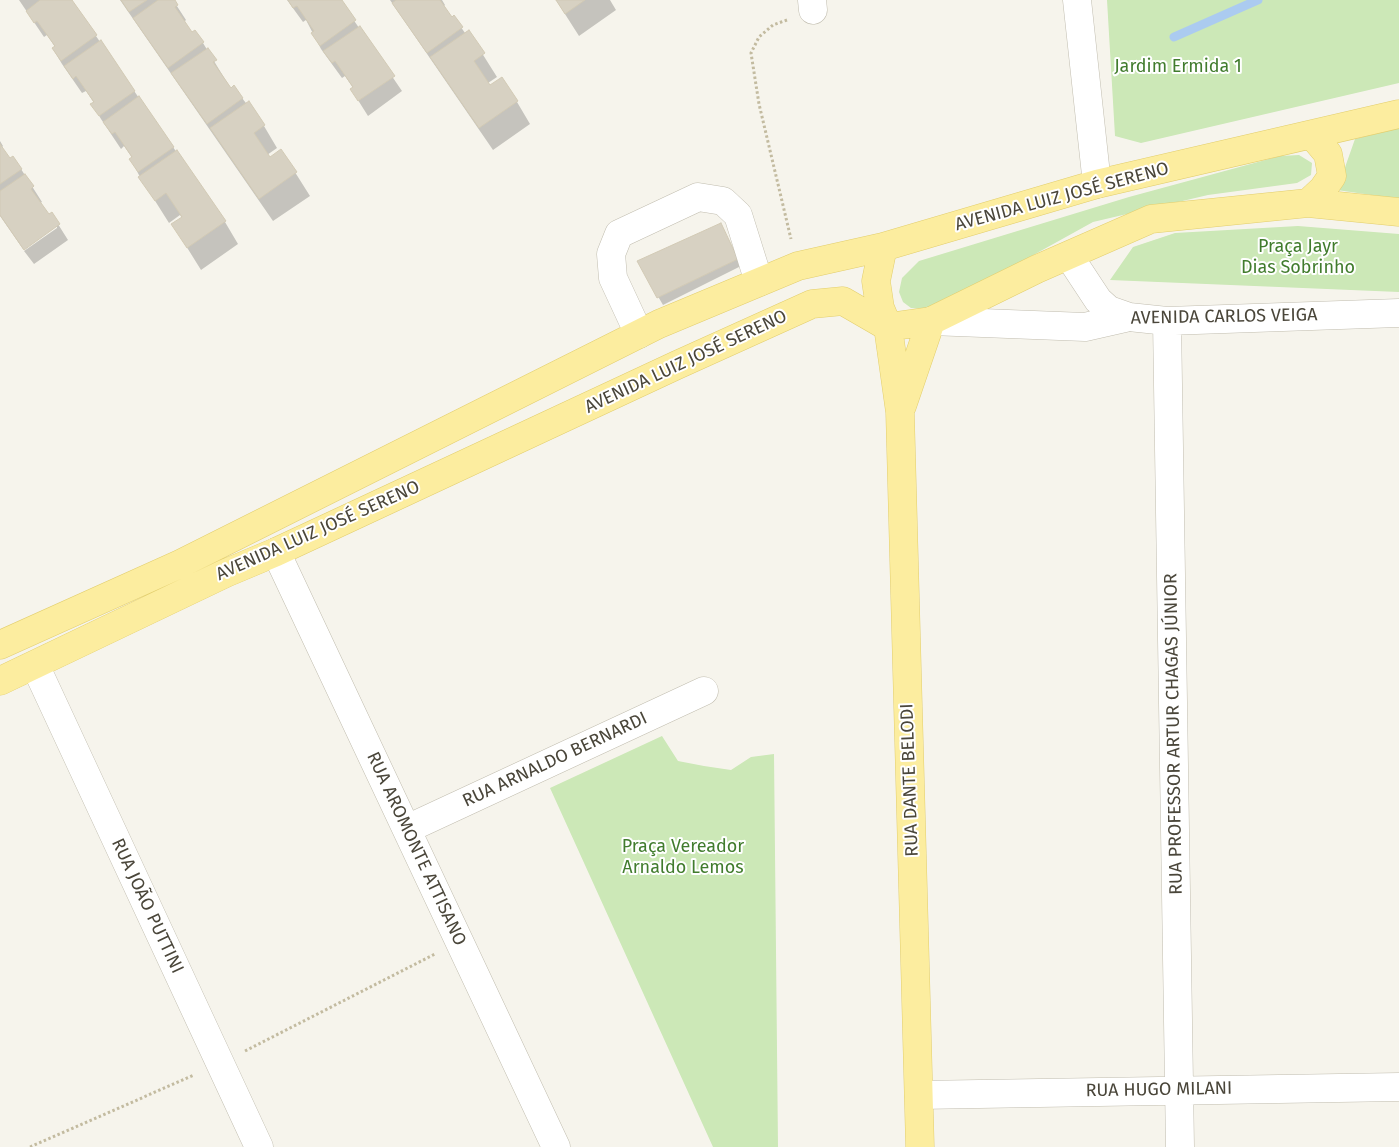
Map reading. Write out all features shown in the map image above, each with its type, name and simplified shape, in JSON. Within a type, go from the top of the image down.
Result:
[{"type":"main road","name":"AVENIDA LUIZ JOSÉ SERENO","points":[[0,645],[180,564],[649,329],[798,266],[883,247],[1097,184],[1399,114]]},
{"type":"main road","points":[[1308,203],[1323,189],[1332,176],[1328,154],[1312,135]]},
{"type":"main road","points":[[888,327],[931,321],[1037,269],[1151,219],[1308,203],[1399,212]]},
{"type":"main road","points":[[883,247],[876,281],[880,308],[888,327],[900,412]]},
{"type":"main road","name":"AVENIDA LUIZ JOSÉ SERENO","points":[[0,681],[226,573],[276,552],[812,304],[843,301],[888,327]]},
{"type":"main road","points":[[900,412],[931,321]]},
{"type":"main road","points":[[649,329],[677,365]]},
{"type":"main road","name":"RUA DANTE BELODI","points":[[900,412],[920,1147]]},
{"type":"street","points":[[1077,0],[1097,184]]},
{"type":"street","points":[[1366,121],[1399,122]]},
{"type":"street","points":[[649,329],[614,278],[610,254],[619,234],[698,197],[723,201],[738,216],[758,282]]},
{"type":"street","points":[[1069,256],[1098,300],[1109,310],[1129,317]]},
{"type":"street","name":"AVENIDA CARLOS VEIGA","points":[[931,321],[1085,327],[1129,317],[1167,321],[1399,313]]},
{"type":"street","name":"RUA PROFESSOR ARTUR CHAGAS JÚNIOR","points":[[1167,321],[1180,1147]]},
{"type":"street","name":"RUA AROMONTE ATTISANO","points":[[276,552],[556,1147]]},
{"type":"street","name":"RUA JOÃO PUTTINI","points":[[35,665],[259,1147]]},
{"type":"street","name":"RUA ARNALDO BERNARDI","points":[[407,829],[704,691]]},
{"type":"street","name":"RUA HUGO MILANI","points":[[919,1095],[1179,1089],[1399,1087]]},
{"type":"path","points":[[798,266],[759,104],[751,53],[759,37],[773,25],[812,5]]},
{"type":"path","points":[[30,1147],[220,1063],[460,941]]},
{"type":"green space","name":"Jardim Ermida 1","points":[[1107,0],[1399,0],[1399,83],[1141,143],[1115,136]]},
{"type":"green space","name":"Praça Jayr Dias Sobrinho","points":[[1399,128],[1399,199],[1337,190],[1355,139]]},
{"type":"green space","name":"Praça Jayr Dias Sobrinho","points":[[1299,155],[1312,163],[1311,175],[1297,183],[1208,195],[1093,222],[934,310],[911,308],[903,302],[899,292],[902,278],[919,261],[1129,197],[1280,156]]},
{"type":"green space","name":"Praça Jayr Dias Sobrinho","points":[[1298,226],[1399,234],[1399,292],[1110,280],[1133,247],[1175,233]]},
{"type":"green space","name":"Praça Vereador Arnaldo Lemos","points":[[662,736],[678,761],[704,766],[731,770],[751,757],[774,754],[778,1147],[713,1147],[550,788]]},
{"type":"building","points":[[40,0],[72,0],[97,35],[61,61],[52,48],[55,46],[37,21],[34,23],[26,11]]},
{"type":"building","points":[[121,0],[147,0],[129,12]]},
{"type":"building","points":[[158,0],[175,0],[178,5],[175,7],[192,32],[195,30],[204,42],[168,68],[133,18]]},
{"type":"building","points":[[288,0],[342,0],[356,20],[320,46],[311,33],[314,31],[297,6],[293,8]]},
{"type":"building","points":[[396,0],[440,0],[452,17],[454,15],[463,27],[427,53],[392,3]]},
{"type":"building","points":[[556,0],[585,0],[565,14]]},
{"type":"building","points":[[360,26],[395,76],[358,101],[350,89],[353,87],[335,61],[332,63],[323,51]]},
{"type":"building","points":[[469,30],[485,53],[474,61],[490,85],[502,77],[518,101],[479,128],[430,57]]},
{"type":"building","points":[[101,40],[135,91],[99,116],[90,104],[94,102],[76,76],[73,79],[64,66]]},
{"type":"building","points":[[208,48],[217,60],[213,62],[231,88],[234,85],[243,98],[207,124],[171,73]]},
{"type":"building","points":[[139,96],[174,147],[138,172],[129,159],[132,157],[115,132],[112,134],[103,122]]},
{"type":"building","points":[[249,101],[265,125],[254,133],[270,157],[281,149],[297,172],[259,199],[210,128]]},
{"type":"building","points":[[0,144],[10,158],[13,156],[22,169],[0,184]]},
{"type":"building","points":[[177,150],[226,221],[187,248],[171,224],[182,217],[166,193],[155,201],[138,177]]},
{"type":"building","points":[[25,174],[34,186],[31,189],[49,214],[52,212],[60,224],[24,250],[0,215],[0,191]]},
{"type":"building","points":[[721,223],[738,259],[657,298],[637,261]]},
{"type":"waterway","points":[[1174,37],[1258,0]]}]
